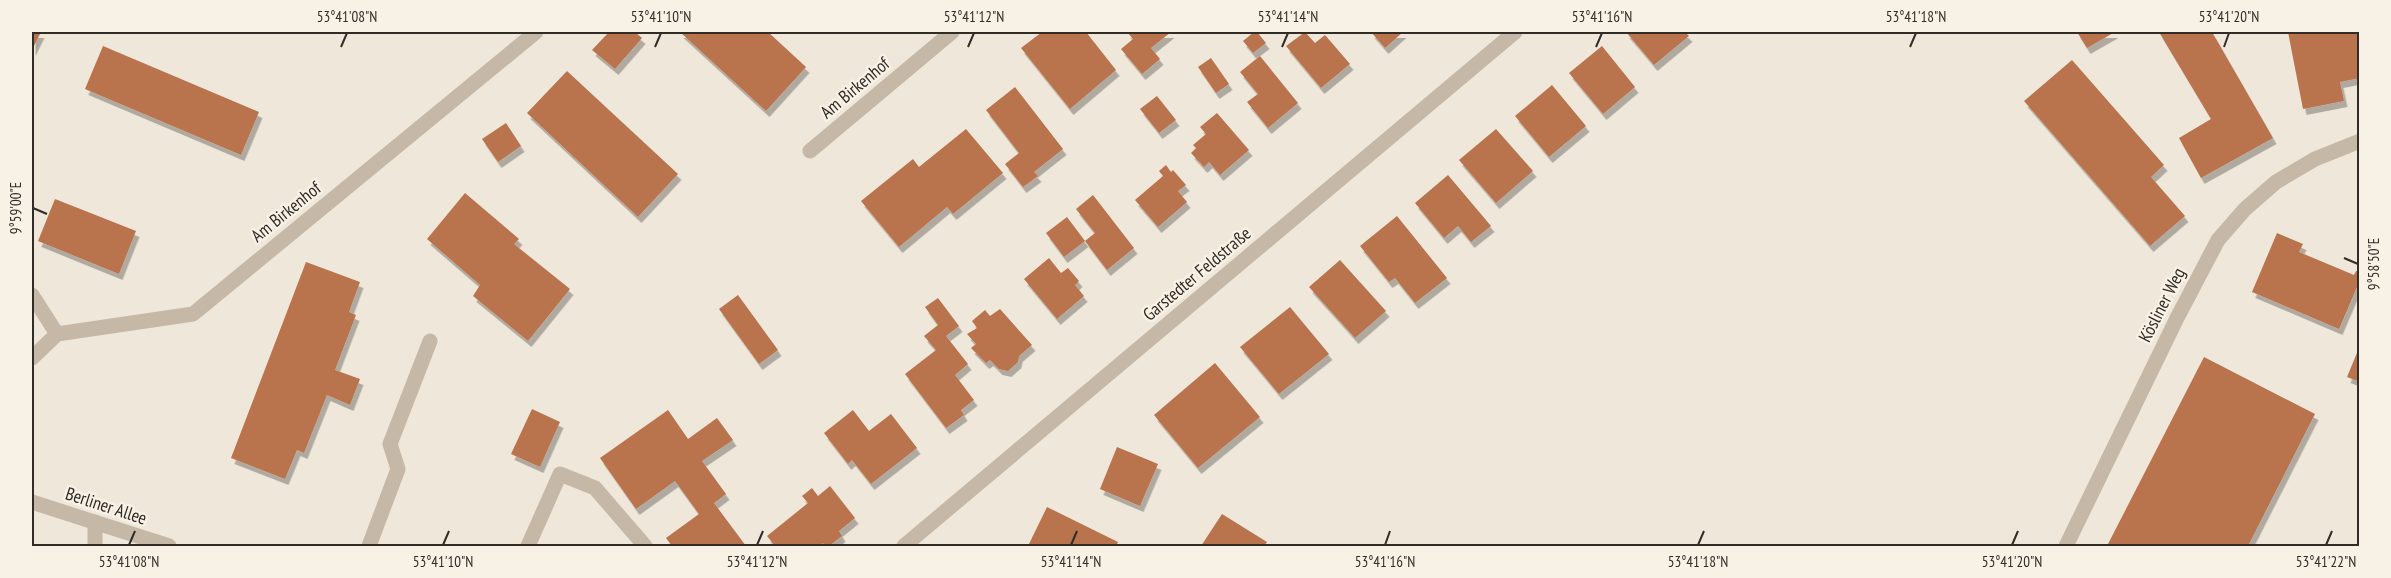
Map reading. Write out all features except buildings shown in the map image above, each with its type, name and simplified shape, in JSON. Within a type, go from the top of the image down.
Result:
[{"type":"street","name":"Am Birkenhof","points":[[57,334],[193,314],[536,32]]},
{"type":"street","name":"Am Birkenhof","points":[[810,151],[952,32]]},
{"type":"street","name":"Garstedter Feldstraße","points":[[904,546],[1515,32]]},
{"type":"street","name":"Kösliner Weg","points":[[2066,546],[2177,318],[2218,240],[2245,209],[2276,182],[2315,159],[2360,141]]},
{"type":"street","points":[[32,295],[57,334],[32,358]]},
{"type":"street","points":[[369,546],[398,469],[390,444],[430,341]]},
{"type":"street","points":[[528,546],[560,474],[595,488],[645,546]]},
{"type":"street","name":"Berliner Allee","points":[[32,502],[169,546]]},
{"type":"street","points":[[95,522],[95,546]]}]
